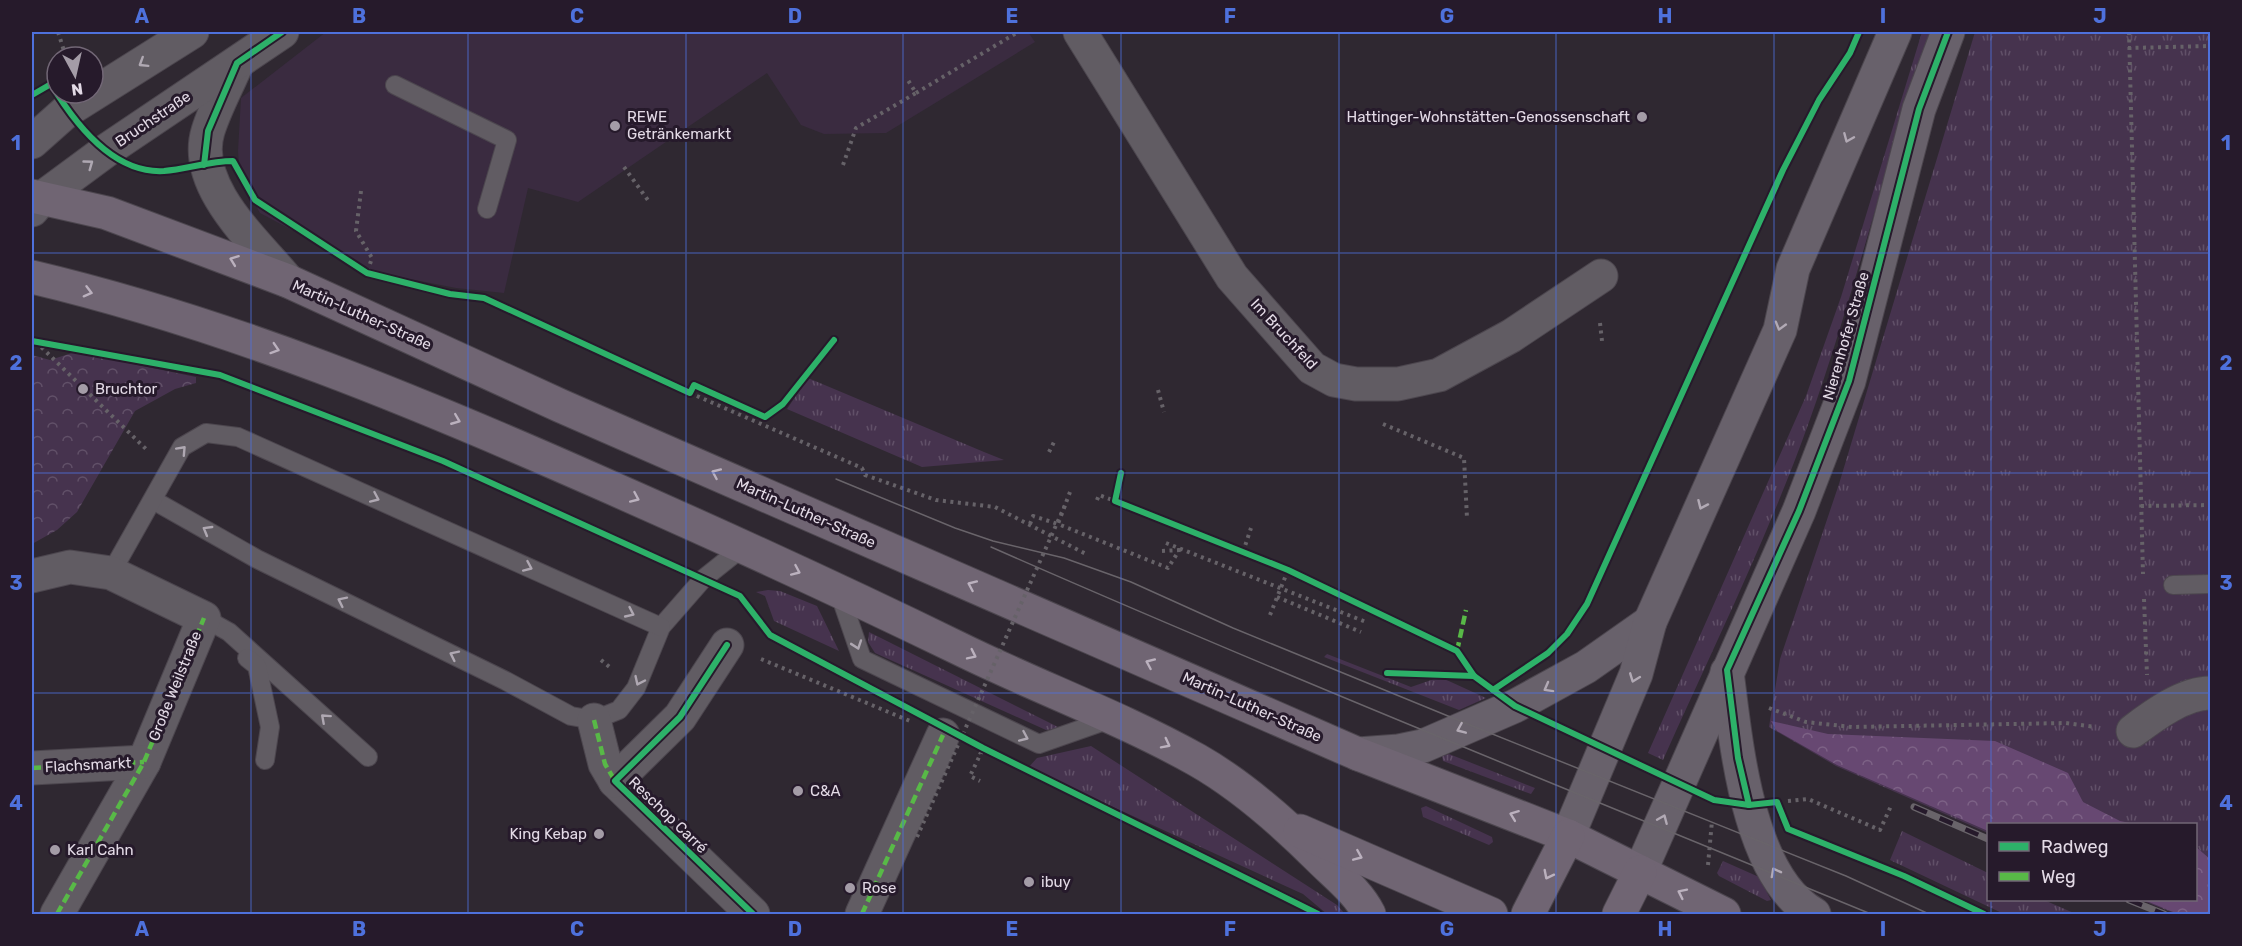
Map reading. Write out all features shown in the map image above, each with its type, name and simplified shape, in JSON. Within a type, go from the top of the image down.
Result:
[{"type":"main road","points":[[1528,915],[1568,836],[1636,674],[1650,622],[1780,330],[1793,269],[1894,32]]},
{"type":"main road","name":"Nierenhofer Straße","points":[[1640,872],[1727,670],[1799,511],[1849,381],[1919,109],[1948,32]]},
{"type":"main road","name":"Martin-Luther-Straße","points":[[35,201],[107,213],[288,281],[561,406],[1358,754],[1568,836],[1724,915]]},
{"type":"main road","points":[[32,277],[170,314],[288,353],[494,436],[838,590],[1033,684],[1113,718],[1200,762],[1285,824],[1360,899],[1369,915]]},
{"type":"main road","points":[[1358,754],[1399,752],[1423,746],[1515,706],[1586,667],[1650,622]]},
{"type":"main road","points":[[1727,670],[1738,758],[1762,843],[1775,874],[1805,909],[1814,915]]},
{"type":"main road","points":[[1285,824],[1491,915]]},
{"type":"main road","points":[[1620,915],[1640,872]]},
{"type":"street","points":[[32,142],[68,110],[192,32]]},
{"type":"street","name":"Bruchstraße","points":[[35,201],[282,32]]},
{"type":"street","name":"Im Bruchfeld","points":[[1080,32],[1232,277],[1312,368],[1334,380],[1356,384],[1398,384],[1439,375],[1511,336],[1601,276]]},
{"type":"street","points":[[237,63],[208,131],[204,165],[220,197],[288,281]]},
{"type":"street","name":"Große Weilstraße","points":[[32,576],[70,567],[111,573],[217,625],[144,762],[57,915]]},
{"type":"street","name":"Reschop Carré","points":[[727,645],[680,717],[615,781],[753,915]]},
{"type":"street","points":[[2141,725],[2198,693],[2211,693]]},
{"type":"street","points":[[594,720],[605,764],[615,781]]},
{"type":"street","points":[[862,915],[956,737]]},
{"type":"street","name":"Flachsmarkt","points":[[32,768],[144,762]]},
{"type":"lane","points":[[395,85],[507,140],[487,209]]},
{"type":"lane","points":[[111,573],[182,447],[206,434],[238,437],[661,627]]},
{"type":"lane","points":[[153,500],[257,559],[506,681],[571,716],[594,720],[619,710],[636,688],[661,627],[703,579],[743,547]]},
{"type":"lane","points":[[2173,585],[2211,584]]},
{"type":"lane","points":[[838,590],[862,659],[951,704],[1039,744],[1113,718]]},
{"type":"lane","points":[[217,625],[368,758]]},
{"type":"lane","points":[[217,625],[226,641],[257,666],[270,726],[265,760]]},
{"type":"path","points":[[843,165],[856,128],[1018,32]]},
{"type":"path","points":[[2129,32],[2144,577]]},
{"type":"path","points":[[2128,48],[2211,46]]},
{"type":"path","points":[[906,77],[916,93]]},
{"type":"path","points":[[624,166],[650,203]]},
{"type":"path","points":[[144,171],[175,169]]},
{"type":"path","points":[[361,191],[356,231],[372,258],[367,273]]},
{"type":"path","points":[[34,341],[122,427]]},
{"type":"path","points":[[34,341],[219,375],[443,461],[740,596],[770,634],[841,672]]},
{"type":"path","points":[[1158,390],[1164,412]]},
{"type":"path","points":[[690,393],[862,468],[865,475],[936,500],[995,507],[1088,555]]},
{"type":"path","points":[[1381,423],[1464,458],[1467,518]]},
{"type":"path","points":[[1049,452],[1054,442]]},
{"type":"path","points":[[1115,501],[1121,473]]},
{"type":"path","points":[[917,837],[1070,492],[1058,524]]},
{"type":"path","points":[[1097,500],[1099,495],[1288,570],[1457,651]]},
{"type":"path","points":[[2141,506],[2211,505]]},
{"type":"path","points":[[1030,524],[1033,516],[1168,568],[1180,549]]},
{"type":"path","points":[[1243,552],[1251,528]]},
{"type":"path","points":[[1166,543],[1366,622]]},
{"type":"path","points":[[1162,551],[1180,549]]},
{"type":"path","points":[[1270,615],[1288,570]]},
{"type":"path","points":[[1766,707],[1806,722],[1852,727],[2066,723],[2141,725],[2144,589]]},
{"type":"path","points":[[1276,597],[1361,632]]},
{"type":"path","points":[[727,645],[956,737]]},
{"type":"path","points":[[1387,673],[1474,676]]},
{"type":"path","points":[[1777,802],[1808,799],[1880,830],[1891,806]]},
{"type":"path","points":[[1705,870],[1708,864],[1713,812]]},
{"type":"shaded area","points":[[326,32],[1028,32],[1035,42],[886,133],[824,134],[801,125],[767,73],[578,202],[528,188],[504,293],[456,288],[369,271],[260,213],[240,177],[238,151],[241,98]]},
{"type":"green space","points":[[1922,32],[1931,32],[1809,422],[1758,550],[1663,760],[1648,753],[1806,396],[1841,297]]},
{"type":"green space","points":[[1975,32],[2210,32],[2210,914],[2176,914],[2144,901],[2197,901],[2197,823],[1987,823],[1987,833],[1836,766],[1769,727],[1780,659],[1839,484]]},
{"type":"green space","points":[[75,352],[196,377],[196,383],[175,389],[135,411],[77,512],[57,530],[32,544],[32,355],[50,360]]},
{"type":"green space","points":[[808,378],[1004,460],[922,467],[787,409]]},
{"type":"green space","points":[[780,591],[817,606],[839,651],[774,621],[765,596],[756,592]]},
{"type":"green space","points":[[869,632],[1060,728],[1046,730],[875,653],[868,642]]},
{"type":"green space","points":[[1327,654],[1411,687],[1440,677],[1486,698],[1459,710],[1324,657]]},
{"type":"green space","points":[[1771,721],[1828,734],[1995,741],[2068,773],[2083,802],[2120,821],[2130,823],[1987,823],[1987,831],[1837,765],[1777,731]]},
{"type":"green space","points":[[1091,746],[1337,905],[1345,914],[1327,914],[1303,894],[1028,768],[1037,758]]},
{"type":"green space","points":[[1449,754],[1535,788],[1531,794],[1443,761],[1442,756]]},
{"type":"green space","points":[[1426,806],[1492,837],[1493,842],[1489,845],[1423,817],[1421,808]]},
{"type":"green space","points":[[1902,831],[1987,873],[1987,901],[2046,901],[2076,914],[2004,914],[1890,860]]},
{"type":"green space","points":[[2197,848],[2210,859],[2210,914],[2178,914],[2146,901],[2197,901]]},
{"type":"green space","points":[[1723,861],[1759,877],[1771,900],[1767,901],[1719,876],[1717,873]]},
{"type":"tram line","points":[[836,479],[955,528],[993,541],[1064,558],[1131,582],[1233,628],[1846,876],[1929,914]]},
{"type":"tram line","points":[[991,547],[1320,687],[1871,914]]},
{"type":"railway","points":[[1914,807],[1987,839]]},
{"type":"railway","points":[[2132,901],[2164,914]]},
{"type":"marked path","points":[[1457,651],[1466,610]]},
{"type":"marked path","points":[[57,914],[144,762],[204,618]]},
{"type":"marked path","points":[[594,720],[605,764],[615,781]]},
{"type":"marked path","points":[[862,914],[943,735]]},
{"type":"marked path","points":[[32,768],[144,762]]},
{"type":"cycle path","points":[[204,165],[208,131],[237,63],[282,32]]},
{"type":"cycle path","points":[[1493,690],[1548,653],[1567,634],[1587,604],[1783,170],[1819,100],[1850,53],[1859,32]]},
{"type":"cycle path","points":[[1749,805],[1738,758],[1727,670],[1799,511],[1849,381],[1919,109],[1948,32]]},
{"type":"cycle path","points":[[32,95],[51,84],[72,115],[97,144],[128,164],[145,170],[164,171],[233,161],[255,200],[367,273],[450,294],[484,298],[690,393],[694,385],[765,417],[783,404],[834,340]]},
{"type":"cycle path","points":[[32,341],[220,375],[443,461],[740,596],[770,635],[983,748],[1318,914]]},
{"type":"cycle path","points":[[1121,473],[1115,501],[1288,570],[1457,651],[1474,676],[1515,706],[1714,800],[1749,805],[1777,802],[1788,829],[1904,876],[1984,914]]},
{"type":"cycle path","points":[[727,645],[680,717],[615,781],[753,914]]},
{"type":"cycle path","points":[[1387,673],[1474,676]]},
{"type":"place","name":"Hattinger-Wohnstätten-Genossenschaft","points":[[1642,117]]},
{"type":"place","name":"REWE Getränkemarkt","points":[[615,126]]},
{"type":"place","name":"Bruchtor","points":[[83,389]]},
{"type":"place","name":"C&A","points":[[798,791]]},
{"type":"place","name":"King Kebap","points":[[599,834]]},
{"type":"place","name":"Karl Cahn","points":[[55,850]]},
{"type":"place","name":"ibuy","points":[[1029,882]]},
{"type":"place","name":"Rose","points":[[850,888]]}]
